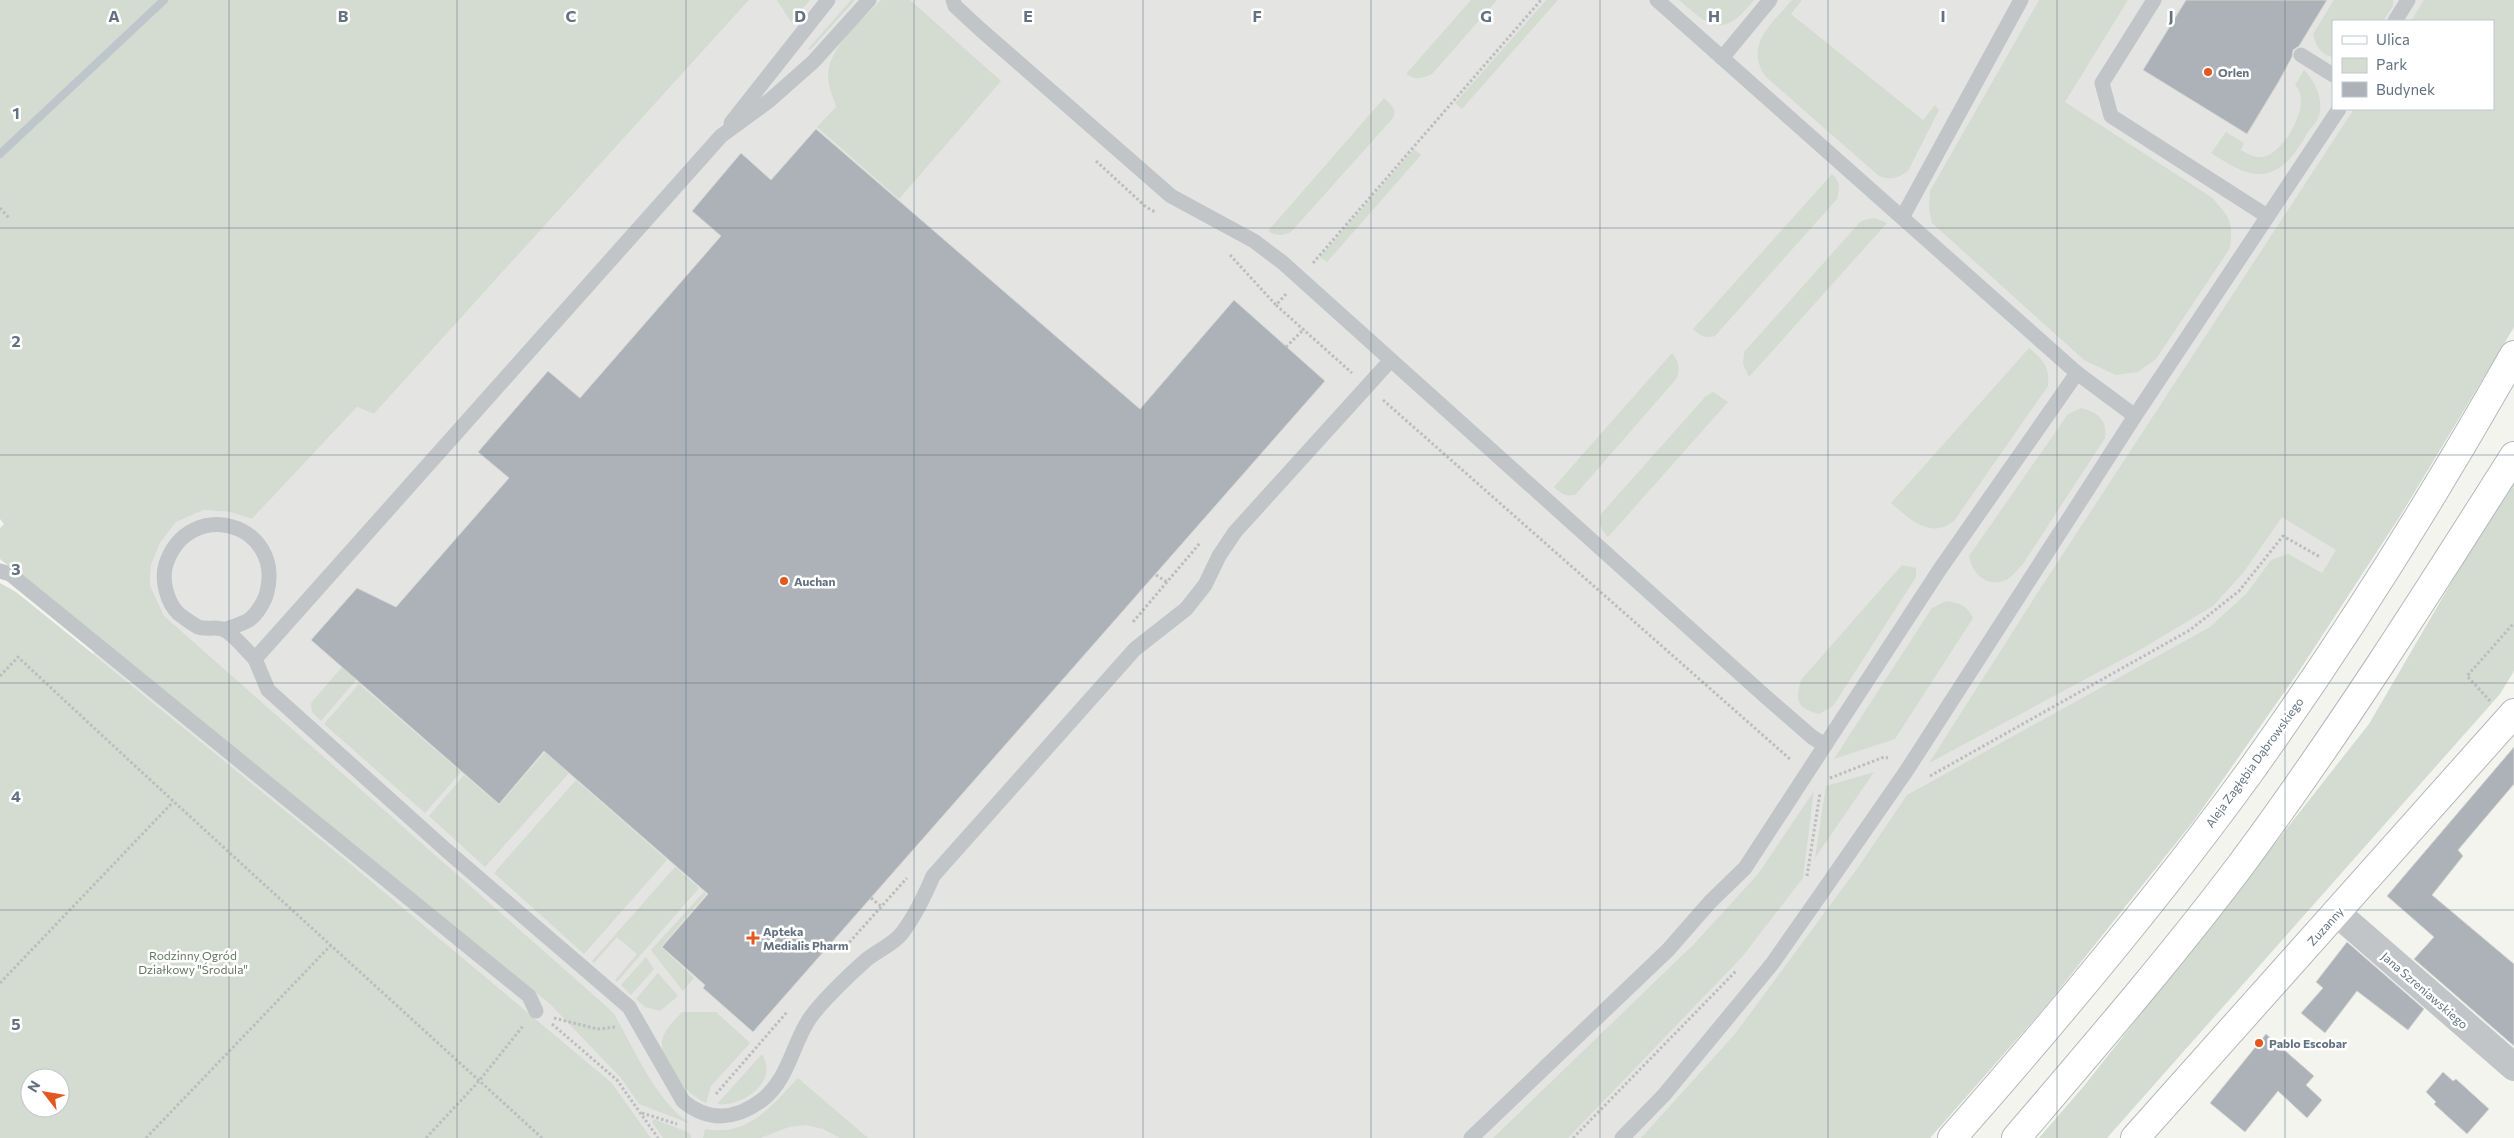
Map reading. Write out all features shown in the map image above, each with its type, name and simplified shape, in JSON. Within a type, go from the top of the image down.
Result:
[{"type":"main road","name":"Aleja Zagłębia Dąbrowskiego","points":[[1952,1138],[2090,975],[2249,772],[2367,599],[2514,355]]},
{"type":"main road","points":[[2016,1138],[2128,1007],[2239,866],[2334,735],[2514,456]]},
{"type":"main road","name":"Zuzanny","points":[[2135,1138],[2514,713]]},
{"type":"street","name":"Jana Szreniawskiego","points":[[2336,913],[2514,1067]]},
{"type":"lane","points":[[255,659],[721,136],[828,0]]},
{"type":"lane","points":[[721,136],[770,100],[813,62],[869,0]]},
{"type":"lane","points":[[953,0],[955,6],[981,30],[1170,196],[1254,241],[1299,278],[1766,697],[1812,737],[1825,745]]},
{"type":"lane","points":[[1657,0],[1903,216],[2077,373],[2135,416]]},
{"type":"lane","points":[[1722,58],[1770,0]]},
{"type":"lane","points":[[1903,216],[2021,0]]},
{"type":"lane","points":[[2154,0],[2102,83],[2111,116],[2267,216]]},
{"type":"lane","points":[[2396,20],[2408,0]]},
{"type":"lane","points":[[2301,55],[2332,74]]},
{"type":"lane","points":[[1622,1138],[1664,1095],[1772,964],[1907,770],[2135,416],[2190,336],[2338,110]]},
{"type":"lane","points":[[224,630],[249,620],[265,600],[270,579],[267,557],[254,539],[237,528],[219,524],[203,526],[184,536],[171,552],[164,571],[167,594],[178,613],[199,627],[224,630],[255,659],[268,690],[453,856],[629,1007],[673,1087],[683,1101],[696,1111],[714,1117],[733,1115],[762,1100],[786,1071],[798,1038],[812,1016],[865,961],[901,934],[926,893],[933,876],[1135,649],[1186,609],[1206,585],[1219,556],[1235,532],[1390,360]]},
{"type":"lane","points":[[1472,1138],[1668,950],[1710,902],[1745,868],[1940,569],[2077,373]]},
{"type":"lane","points":[[0,571],[10,574],[513,983],[528,996],[536,1010]]},
{"type":"path","points":[[1541,0],[1276,305],[1775,748],[1822,781]]},
{"type":"path","points":[[0,208],[10,219]]},
{"type":"path","points":[[1286,346],[1304,329]]},
{"type":"path","points":[[1923,780],[2190,630],[2240,591],[2283,536],[2320,557]]},
{"type":"path","points":[[1156,575],[1167,582]]},
{"type":"path","points":[[0,676],[18,657],[173,802],[332,944],[542,1138]]},
{"type":"path","points":[[1822,781],[1884,757],[1888,758],[1883,767]]},
{"type":"path","points":[[1805,886],[1822,781]]},
{"type":"path","points":[[0,983],[173,802]]},
{"type":"path","points":[[871,898],[882,907]]},
{"type":"path","points":[[146,1138],[332,944]]},
{"type":"path","points":[[1573,1138],[1739,968]]},
{"type":"path","points":[[536,1010],[558,1020],[597,1029],[639,1025]]},
{"type":"path","points":[[426,1138],[479,1081],[536,1010]]},
{"type":"path","points":[[536,1010],[617,1080],[658,1138]]},
{"type":"path","points":[[641,1113],[682,1126]]},
{"type":"shaded area","points":[[749,0],[2514,0],[2514,327],[2400,516],[2299,671],[2195,819],[2045,1007],[1930,1138],[651,1138],[612,1083],[341,856],[93,654],[150,586],[151,565],[160,543],[176,522],[204,510],[230,512],[252,519],[357,407],[374,414]]},
{"type":"green space","points":[[0,0],[749,0],[374,414],[357,407],[252,519],[230,512],[204,510],[176,522],[160,543],[151,565],[150,586],[164,616],[606,1006],[614,1014],[638,1059],[667,1103],[691,1124],[639,1104],[621,1078],[550,1004],[0,559],[0,528],[4,524],[0,519]]},
{"type":"green space","points":[[777,0],[810,0],[791,22]]},
{"type":"green space","points":[[851,0],[855,0],[810,50],[808,49]]},
{"type":"green space","points":[[881,0],[910,0],[1001,81],[899,199],[817,127],[836,107],[829,84],[828,72],[831,60],[845,38]]},
{"type":"green space","points":[[1471,0],[1497,0],[1432,74],[1419,78],[1406,74]]},
{"type":"green space","points":[[1546,0],[1558,0],[1462,109],[1455,103]]},
{"type":"green space","points":[[1679,0],[1754,0],[1734,20],[1725,25],[1717,25],[1709,23]]},
{"type":"green space","points":[[1792,0],[1802,0],[1791,14],[1923,120],[1935,105],[1939,110],[1908,171],[1898,177],[1883,178],[1879,176],[1765,76],[1759,65],[1759,44],[1769,26]]},
{"type":"green space","points":[[2039,0],[2128,0],[2065,102],[2211,197],[2229,220],[2231,231],[2230,248],[2156,359],[2138,372],[2116,375],[2084,360],[1932,223],[1929,209],[1930,191]]},
{"type":"green space","points":[[2334,0],[2393,0],[2393,6],[2384,20],[2332,20],[2332,57],[2319,49],[2313,34]]},
{"type":"green space","points":[[2424,0],[2514,0],[2514,327],[2400,516],[2299,671],[2195,819],[2045,1007],[1930,1138],[1641,1138],[1735,1034],[1859,866],[1907,795],[2210,627],[2247,593],[2271,560],[2288,554],[2322,573],[2336,550],[2282,517],[2243,573],[2213,606],[2138,651],[1929,763],[2040,589],[2353,110],[2494,110],[2494,20],[2412,20]]},
{"type":"green space","points":[[2304,70],[2318,91],[2319,116],[2295,153],[2284,165],[2269,172],[2254,174],[2235,167],[2211,153],[2226,132],[2244,143],[2241,150],[2254,156],[2263,157],[2271,154],[2279,147],[2294,127],[2298,115],[2301,103],[2300,93],[2295,85]]},
{"type":"green space","points":[[1384,98],[1394,109],[1393,118],[1291,232],[1279,235],[1268,231]]},
{"type":"green space","points":[[1414,149],[1421,155],[1327,262],[1320,257]]},
{"type":"green space","points":[[1832,174],[1839,185],[1837,199],[1715,336],[1703,336],[1693,329]]},
{"type":"green space","points":[[1874,218],[1887,223],[1749,377],[1743,364],[1744,352],[1861,221]]},
{"type":"green space","points":[[2029,348],[2045,364],[2048,374],[2048,386],[1954,521],[1945,526],[1929,528],[1913,521],[1891,503]]},
{"type":"green space","points":[[1672,353],[1678,365],[1677,378],[1576,494],[1566,495],[1561,493],[1554,487]]},
{"type":"green space","points":[[1713,392],[1728,402],[1608,537],[1601,527],[1601,514],[1706,396]]},
{"type":"green space","points":[[2081,408],[2100,417],[2105,426],[2105,438],[2023,564],[2006,580],[1993,582],[1981,578],[1973,568],[1969,556],[2068,414]]},
{"type":"green space","points":[[2514,475],[2514,671],[2500,694],[2107,1138],[2039,1138],[2084,1086],[2369,724]]},
{"type":"green space","points":[[1902,565],[1916,568],[1916,577],[1833,706],[1819,714],[1806,709],[1798,698],[1801,680]]},
{"type":"green space","name":"Rodzinny Ogród Działkowy \"Środula\"","points":[[0,583],[16,592],[341,856],[612,1083],[651,1138],[0,1138]]},
{"type":"green space","points":[[1946,601],[1962,605],[1973,618],[1895,739],[1834,759],[1932,608]]},
{"type":"green space","points":[[342,667],[356,680],[321,721],[312,712],[311,703]]},
{"type":"green space","points":[[359,684],[461,772],[425,813],[324,724]]},
{"type":"green space","points":[[545,752],[569,773],[485,867],[429,816],[464,775],[499,805]]},
{"type":"green space","points":[[1874,772],[1815,858],[1826,786]]},
{"type":"green space","points":[[576,780],[667,860],[584,954],[494,873]]},
{"type":"green space","points":[[1814,791],[1803,878],[1742,957],[1568,1138],[1493,1138],[1694,944],[1758,874]]},
{"type":"green space","points":[[675,867],[699,888],[617,982],[615,980],[637,954],[617,937],[594,963],[592,961]]},
{"type":"green space","points":[[704,892],[706,894],[661,947],[694,978],[683,991],[651,950]]},
{"type":"green space","points":[[646,957],[654,969],[631,995],[621,985]]},
{"type":"green space","points":[[658,973],[678,996],[660,1011],[645,1007],[636,999]]},
{"type":"green space","points":[[682,1012],[716,1012],[750,1043],[711,1086],[706,1103],[684,1087],[672,1071],[663,1053],[662,1040],[669,1027]]},
{"type":"green space","points":[[762,1054],[767,1070],[760,1086],[740,1101],[717,1104]]},
{"type":"green space","points":[[798,1078],[868,1138],[840,1138],[823,1129],[806,1125],[789,1127],[760,1138],[703,1138],[705,1129],[721,1130],[747,1124],[768,1109]]},
{"type":"green space","points":[[654,1119],[690,1133],[691,1138],[663,1138],[652,1122]]},
{"type":"building","name":"Orlen","points":[[2186,0],[2327,0],[2299,46],[2293,50],[2292,57],[2279,81],[2247,134],[2143,70]]},
{"type":"building","name":"Auchan","points":[[816,129],[1140,409],[1234,300],[1325,381],[753,1032],[703,988],[705,985],[662,947],[708,894],[544,751],[499,804],[311,640],[357,588],[396,607],[509,478],[478,452],[548,371],[580,398],[721,236],[692,211],[741,153],[771,180]]},
{"type":"building","points":[[2514,747],[2514,784],[2458,850],[2463,856],[2432,895],[2514,964],[2514,1046],[2414,959],[2434,937],[2387,896]]},
{"type":"building","points":[[2347,942],[2424,1009],[2408,1030],[2357,991],[2325,1033],[2301,1013],[2323,988],[2316,982]]},
{"type":"building","points":[[2266,1034],[2314,1076],[2306,1085],[2322,1100],[2307,1118],[2278,1091],[2245,1132],[2210,1103]]},
{"type":"building","points":[[2443,1072],[2453,1081],[2456,1079],[2489,1109],[2467,1134],[2434,1104],[2436,1102],[2426,1092]]},
{"type":"waterway","points":[[0,154],[164,0]]},
{"type":"place","name":"Orlen","points":[[2208,72]]},
{"type":"place","name":"Auchan","points":[[784,581]]},
{"type":"place","name":"Apteka Medialis Pharm","points":[[753,938]]},
{"type":"place","name":"Pablo Escobar","points":[[2259,1043]]}]
